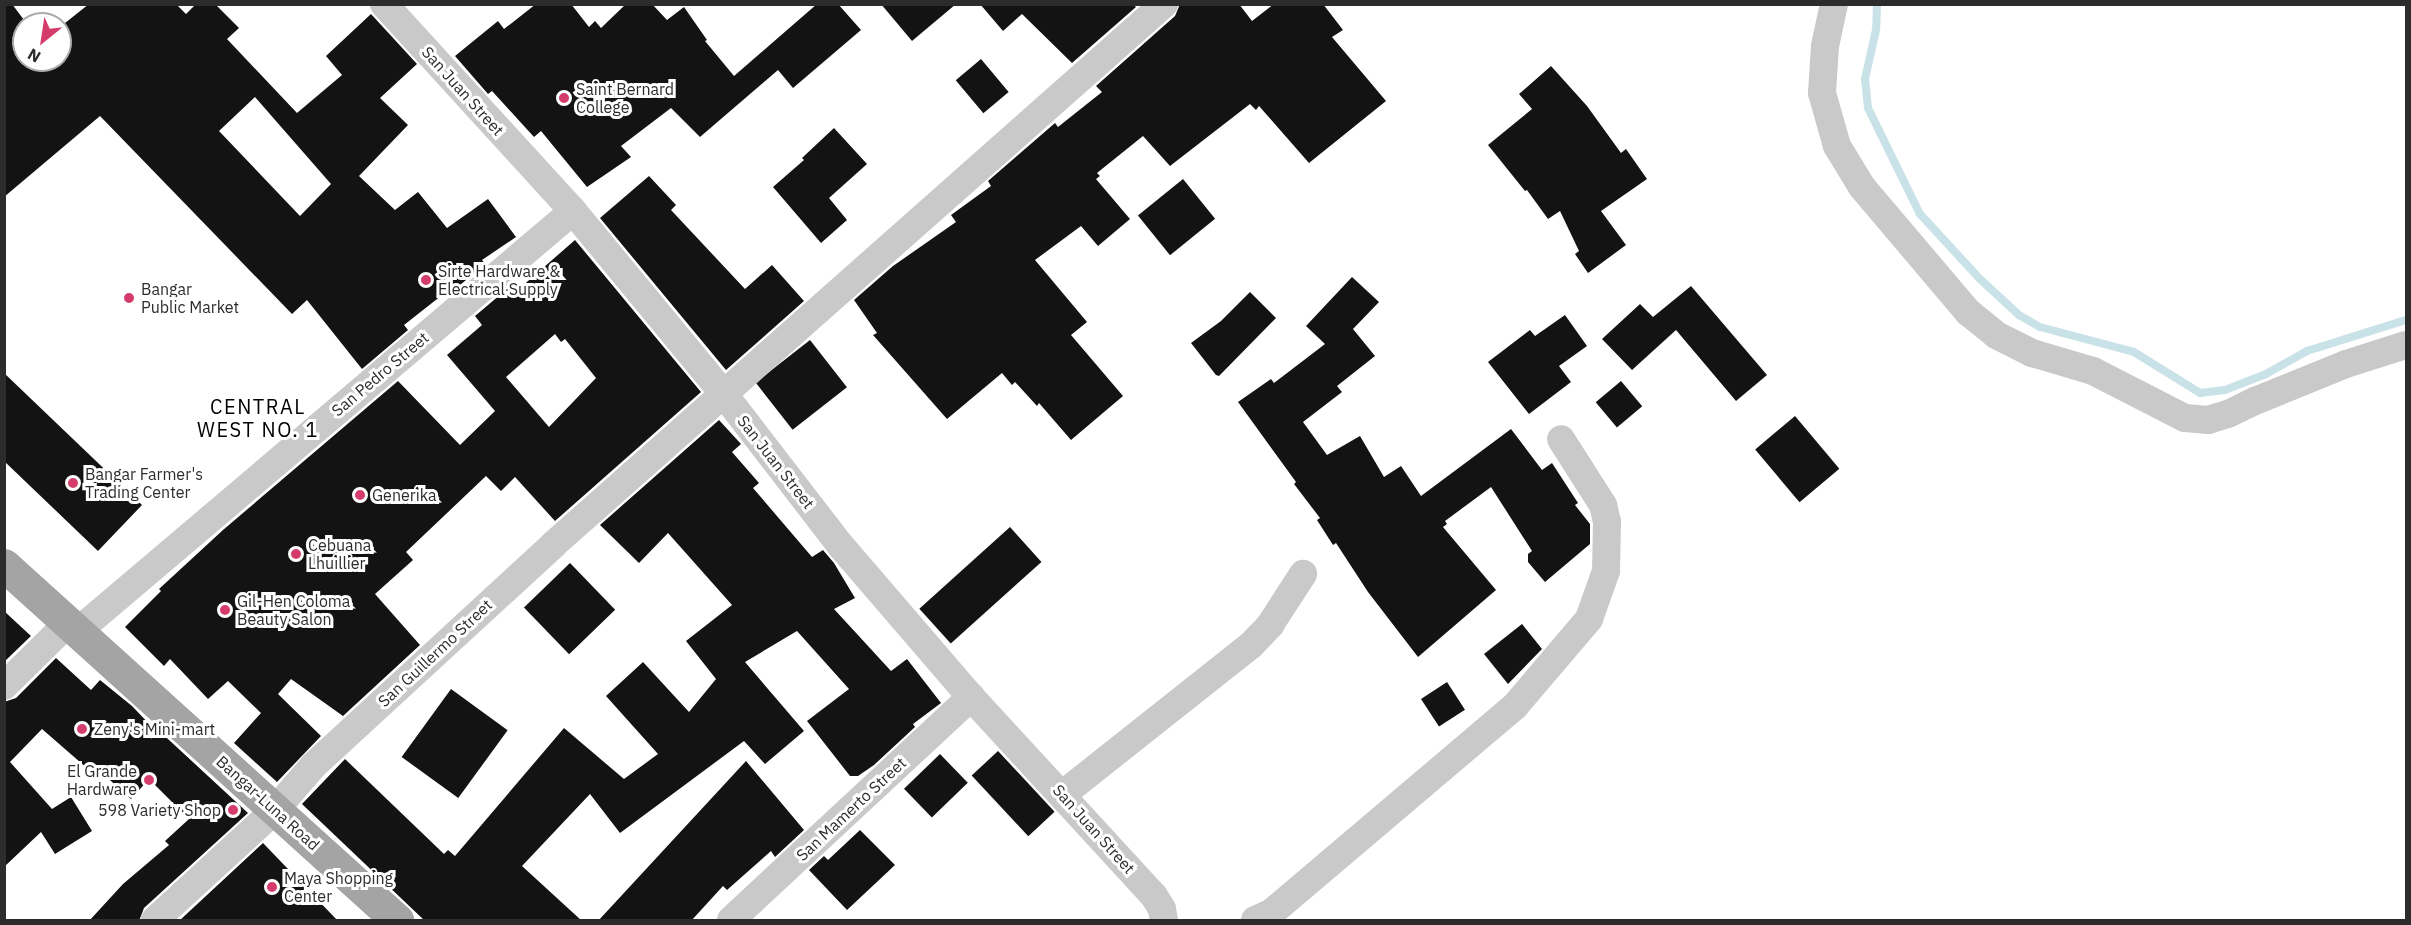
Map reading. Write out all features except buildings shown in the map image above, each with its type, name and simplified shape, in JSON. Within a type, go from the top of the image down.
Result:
[{"type":"main road","name":"Bangar-Luna Road","points":[[4,565],[397,921]]},
{"type":"street","name":"San Juan Street","points":[[384,4],[573,211],[723,393],[841,546],[971,697],[1063,794],[1154,896],[1162,909],[1164,921]]},
{"type":"street","name":"San Guillermo Street","points":[[154,921],[275,810],[322,758],[723,393],[1164,4]]},
{"type":"street","points":[[1834,4],[1825,46],[1822,93],[1837,146],[1862,187],[1877,205],[1968,312],[1996,335],[2032,353],[2093,370],[2185,418],[2208,420],[2228,414],[2255,400],[2346,364],[2406,345]]},
{"type":"street","name":"San Pedro Street","points":[[4,686],[73,626],[573,211]]},
{"type":"street","points":[[1255,921],[1271,913],[1515,706],[1589,619],[1606,571],[1607,522],[1603,505],[1561,439]]},
{"type":"street","points":[[1063,794],[1251,645],[1270,625],[1303,574]]},
{"type":"street","name":"San Mamerto Street","points":[[730,921],[971,697]]},
{"type":"waterway","points":[[1877,4],[1876,30],[1865,79],[1868,108],[1920,214],[1980,279],[2019,315],[2040,327],[2134,352],[2200,393],[2225,390],[2266,374],[2307,351],[2406,320]]},
{"type":"place","name":"Saint Bernard College","points":[[564,98]]},
{"type":"place","name":"Sirte Hardware & Electrical Supply","points":[[426,280]]},
{"type":"place","name":"Bangar Public Market","points":[[129,298]]},
{"type":"place","name":"Bangar Farmer's Trading Center","points":[[73,483]]},
{"type":"place","name":"Generika","points":[[360,495]]},
{"type":"place","name":"Cebuana Lhuillier","points":[[296,554]]},
{"type":"place","name":"Gil-Hen Coloma Beauty Salon","points":[[225,610]]},
{"type":"place","name":"Zeny's Mini-mart","points":[[82,729]]},
{"type":"place","name":"El Grande Hardware","points":[[149,780]]},
{"type":"place","name":"598 Variety Shop","points":[[233,810]]},
{"type":"place","name":"Maya Shopping Center","points":[[272,887]]},
{"type":"district","name":"CENTRAL WEST NO. 1","points":[[258,418]]}]
